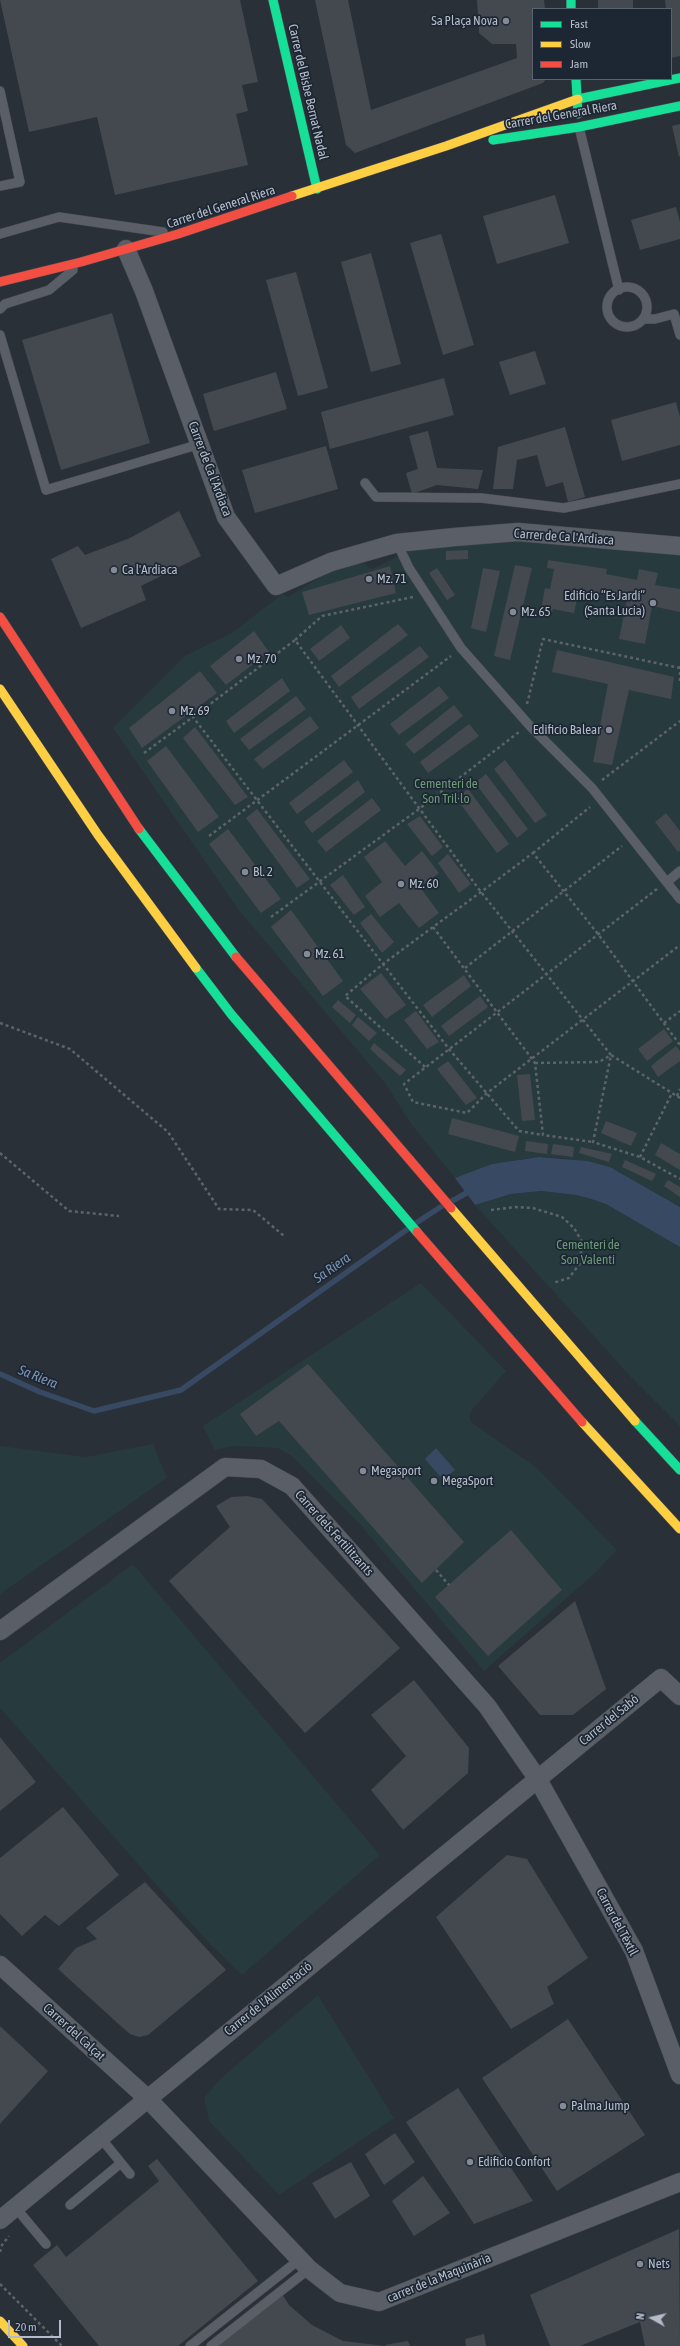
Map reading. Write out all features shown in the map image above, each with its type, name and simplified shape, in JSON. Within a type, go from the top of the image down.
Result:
[{"type":"main road","name":"Carrer del Bisbe Bernat Nadal","points":[[273,0],[317,190]]},
{"type":"main road","points":[[576,80],[579,127]]},
{"type":"main road","name":"Carrer del General Riera","points":[[0,282],[81,262],[178,234],[317,190],[577,99],[670,80]]},
{"type":"main road","name":"Carrer del General Riera","points":[[446,146],[579,127],[680,106]]},
{"type":"main road","points":[[0,618],[87,754],[165,866],[220,940],[310,1047],[680,1470]]},
{"type":"main road","points":[[0,689],[77,806],[154,914],[232,1014],[358,1165],[532,1364],[680,1529]]},
{"type":"main road","points":[[0,2322],[24,2346]]},
{"type":"street","name":"Carrer de Ca l'Ardiaca","points":[[126,249],[144,291],[226,517],[276,586],[331,562],[397,543],[518,532],[680,546]]},
{"type":"street","name":"Carrer dels Fertilitzants","points":[[0,1631],[225,1467],[261,1469],[292,1486],[487,1706],[537,1778]]},
{"type":"street","name":"Carrer del Sabó","points":[[537,1778],[661,1678],[680,1696]]},
{"type":"street","name":"Carrer del Tèxtil","points":[[537,1778],[634,1951],[680,2074]]},
{"type":"street","name":"Carrer de l'Alimentació","points":[[0,2220],[537,1778]]},
{"type":"street","name":"Carrer del Calçat","points":[[0,1966],[147,2098]]},
{"type":"street","name":"carrer de la Maquinària","points":[[147,2098],[304,2264],[340,2293],[379,2302],[680,2182]]},
{"type":"lane","points":[[0,91],[20,182],[0,186]]},
{"type":"lane","points":[[579,127],[619,290]]},
{"type":"lane","points":[[0,234],[60,217],[178,234]]},
{"type":"lane","points":[[0,309],[5,304],[49,290],[81,262]]},
{"type":"lane","points":[[632,288],[643,295],[647,307],[644,319],[639,324],[626,327],[614,323],[610,318],[608,305],[614,293],[619,290],[632,288]]},
{"type":"lane","points":[[644,319],[655,319],[674,314],[680,334]]},
{"type":"lane","points":[[0,335],[46,490],[200,444]]},
{"type":"lane","points":[[364,483],[376,497],[481,498],[564,508],[680,484]]},
{"type":"lane","points":[[397,543],[426,594],[461,648],[524,719],[592,788],[680,899]]},
{"type":"lane","points":[[667,882],[680,872]]},
{"type":"lane","points":[[100,2137],[130,2174]]},
{"type":"lane","points":[[70,2205],[121,2163]]},
{"type":"lane","points":[[15,2207],[46,2244]]},
{"type":"lane","points":[[190,2346],[304,2264]]},
{"type":"lane","points":[[211,2346],[304,2264]]},
{"type":"path","points":[[144,753],[294,640],[322,616],[426,594]]},
{"type":"path","points":[[271,917],[419,809],[519,731],[524,719],[542,639],[680,667],[680,684]]},
{"type":"path","points":[[294,640],[481,892],[611,1055],[680,1098]]},
{"type":"path","points":[[209,836],[461,648]]},
{"type":"path","points":[[193,717],[318,883],[449,1049],[519,1131],[593,1142],[640,1157],[680,1179]]},
{"type":"path","points":[[592,788],[679,723]]},
{"type":"path","points":[[425,1067],[345,996],[383,964],[533,853],[600,798]]},
{"type":"path","points":[[465,968],[633,838]]},
{"type":"path","points":[[533,853],[598,934],[680,1045]]},
{"type":"path","points":[[667,882],[404,1084],[413,1102],[467,1114],[486,1093],[680,945]]},
{"type":"path","points":[[433,927],[535,1063],[543,1135]]},
{"type":"path","points":[[664,1023],[680,1011]]},
{"type":"path","points":[[0,1023],[70,1049],[168,1132],[219,1209],[253,1210],[284,1236]]},
{"type":"path","points":[[535,1063],[599,1062],[611,1055]]},
{"type":"path","points":[[593,1142],[611,1055]]},
{"type":"path","points":[[677,1096],[680,1089]]},
{"type":"path","points":[[640,1157],[672,1093]]},
{"type":"path","points":[[0,1154],[69,1211],[119,1216]]},
{"type":"path","points":[[491,1210],[515,1207],[533,1208],[562,1217],[574,1228],[581,1240],[581,1262],[569,1278],[553,1283]]},
{"type":"path","points":[[436,1570],[449,1585]]},
{"type":"path","points":[[0,2284],[62,2346]]},
{"type":"green space","name":"Cementeri de Son Tril·lo","points":[[517,539],[596,545],[680,555],[680,1207],[610,1167],[562,1158],[539,1157],[515,1160],[455,1178],[412,1125],[385,1083],[238,909],[113,728],[186,655],[232,633],[282,594],[288,597],[335,568],[358,559],[372,569],[411,550]]},
{"type":"green space","name":"Cementeri de Son Valentí","points":[[541,1191],[576,1195],[606,1204],[680,1247],[680,1426],[631,1377],[475,1205],[511,1194]]},
{"type":"green space","name":"MegaSport","points":[[421,1283],[506,1371],[472,1410],[469,1416],[471,1422],[537,1468],[617,1550],[595,1573],[484,1671],[358,1522],[293,1457],[278,1448],[234,1446],[215,1450],[203,1426]]},
{"type":"green space","points":[[153,1444],[167,1478],[0,1594],[0,1446],[86,1457]]},
{"type":"green space","points":[[133,1564],[380,1855],[242,1975],[211,1945],[160,1889],[0,1708],[0,1663]]},
{"type":"green space","points":[[318,1995],[394,2118],[279,2195],[209,2121],[204,2098],[220,2079]]},
{"type":"water","points":[[539,1157],[587,1161],[610,1167],[680,1207],[680,1247],[606,1204],[576,1195],[541,1191],[511,1194],[475,1205],[455,1178],[492,1164]]},
{"type":"water","points":[[436,1448],[455,1470],[443,1480],[425,1459]]},
{"type":"building","points":[[0,0],[240,0],[258,82],[242,85],[248,111],[236,114],[248,165],[115,195],[97,117],[29,132]]},
{"type":"building","points":[[315,0],[348,0],[371,110],[517,58],[516,44],[492,44],[479,33],[477,0],[544,0],[545,8],[532,8],[532,80],[545,80],[543,83],[355,153],[346,145]]},
{"type":"building","points":[[598,0],[633,0],[633,8],[598,8]]},
{"type":"building","points":[[665,0],[680,0],[680,56],[672,58],[672,8],[666,8]]},
{"type":"building","points":[[680,124],[680,156],[679,157],[672,126]]},
{"type":"building","points":[[555,195],[569,243],[497,264],[483,216]]},
{"type":"building","points":[[676,207],[680,222],[680,239],[640,250],[631,220]]},
{"type":"building","points":[[441,234],[474,345],[443,355],[410,243]]},
{"type":"building","points":[[371,253],[401,364],[371,372],[341,262]]},
{"type":"building","points":[[296,272],[328,388],[298,396],[266,280]]},
{"type":"building","points":[[112,313],[150,443],[61,470],[22,340]]},
{"type":"building","points":[[535,351],[546,384],[510,395],[499,362]]},
{"type":"building","points":[[276,372],[287,409],[214,431],[203,394]]},
{"type":"building","points":[[444,378],[454,415],[330,449],[321,412]]},
{"type":"building","points":[[676,402],[680,417],[680,445],[622,461],[611,420]]},
{"type":"building","points":[[565,427],[585,497],[568,502],[563,482],[546,487],[537,455],[517,460],[513,489],[493,489],[498,447]]},
{"type":"building","points":[[428,431],[437,468],[483,470],[478,489],[437,485],[412,494],[406,473],[418,469],[409,436]]},
{"type":"building","points":[[326,446],[338,489],[255,513],[242,470]]},
{"type":"building","name":"Ca l'Ardiaca","points":[[179,511],[201,556],[141,586],[146,600],[81,628],[51,559],[78,546],[85,555],[130,538]]},
{"type":"building","points":[[468,550],[468,559],[446,560],[446,551]]},
{"type":"building","name":"Edificio “Es Jardí” (Santa Lucía)","points":[[548,560],[607,569],[606,574],[637,580],[639,569],[658,573],[655,585],[680,589],[680,612],[652,606],[645,644],[619,639],[627,599],[579,590],[574,613],[553,609],[552,612],[541,610],[545,588],[550,589],[554,569],[547,568]]},
{"type":"building","name":"Mz. 65","points":[[515,565],[532,568],[510,660],[494,656]]},
{"type":"building","name":"Mz. 71","points":[[390,566],[396,593],[309,615],[302,592]]},
{"type":"building","points":[[437,568],[455,595],[447,600],[429,573]]},
{"type":"building","points":[[483,568],[500,571],[486,632],[471,628]]},
{"type":"building","points":[[398,624],[408,635],[339,687],[331,676]]},
{"type":"building","points":[[341,625],[350,638],[319,661],[310,649]]},
{"type":"building","name":"Mz. 70","points":[[254,631],[269,652],[226,685],[210,666]]},
{"type":"building","points":[[420,646],[429,657],[359,709],[351,697]]},
{"type":"building","name":"Edificio Balear","points":[[557,650],[674,677],[671,699],[629,690],[612,765],[593,762],[608,684],[552,672]]},
{"type":"building","name":"Mz. 69","points":[[200,671],[217,693],[142,748],[129,728]]},
{"type":"building","points":[[282,678],[290,691],[234,733],[226,721]]},
{"type":"building","points":[[439,686],[449,698],[399,735],[390,724]]},
{"type":"building","points":[[296,696],[306,709],[249,750],[240,739]]},
{"type":"building","points":[[454,705],[463,716],[414,754],[405,744]]},
{"type":"building","points":[[310,716],[319,728],[263,769],[254,759]]},
{"type":"building","points":[[469,724],[479,736],[428,773],[420,762]]},
{"type":"building","points":[[195,727],[248,797],[235,805],[183,738]]},
{"type":"building","points":[[166,746],[219,817],[198,832],[147,761]]},
{"type":"building","points":[[344,760],[353,772],[297,814],[289,803]]},
{"type":"building","points":[[505,760],[547,815],[535,823],[494,769]]},
{"type":"building","points":[[486,774],[528,829],[517,838],[475,783]]},
{"type":"building","points":[[358,780],[365,792],[312,833],[304,822]]},
{"type":"building","points":[[468,789],[509,844],[497,853],[456,798]]},
{"type":"building","points":[[372,798],[381,810],[326,852],[317,841]]},
{"type":"building","points":[[257,809],[310,879],[297,888],[246,818]]},
{"type":"building","points":[[666,813],[680,831],[680,850],[678,852],[655,822]]},
{"type":"building","points":[[420,816],[443,847],[432,856],[407,824]]},
{"type":"building","name":"Bl. 2","points":[[228,829],[281,899],[261,913],[209,844]]},
{"type":"building","name":"Mz. 60","points":[[385,841],[405,866],[422,851],[439,873],[420,887],[439,913],[419,928],[399,903],[380,917],[365,896],[382,882],[364,857]]},
{"type":"building","points":[[448,854],[471,884],[459,893],[438,863]]},
{"type":"building","points":[[343,875],[365,907],[354,915],[330,885]]},
{"type":"building","name":"Mz. 61","points":[[291,910],[343,981],[323,996],[271,927]]},
{"type":"building","points":[[371,914],[394,942],[382,953],[360,923]]},
{"type":"building","points":[[381,973],[406,1005],[386,1019],[360,989]]},
{"type":"building","points":[[464,975],[471,986],[432,1017],[423,1005]]},
{"type":"building","points":[[480,996],[488,1007],[449,1036],[441,1026]]},
{"type":"building","points":[[338,1000],[356,1015],[350,1023],[332,1007]]},
{"type":"building","points":[[416,1011],[439,1042],[427,1049],[404,1020]]},
{"type":"building","points":[[358,1017],[377,1033],[369,1041],[352,1025]]},
{"type":"building","points":[[664,1029],[673,1041],[647,1061],[638,1049]]},
{"type":"building","points":[[374,1043],[406,1070],[400,1076],[370,1049]]},
{"type":"building","points":[[676,1046],[680,1051],[680,1061],[658,1077],[651,1066]]},
{"type":"building","points":[[448,1061],[477,1098],[466,1105],[437,1069]]},
{"type":"building","points":[[530,1074],[535,1120],[522,1121],[517,1075]]},
{"type":"building","points":[[452,1118],[519,1136],[515,1152],[448,1134]]},
{"type":"building","points":[[606,1121],[637,1133],[631,1146],[601,1133]]},
{"type":"building","points":[[526,1141],[548,1144],[547,1154],[525,1151]]},
{"type":"building","points":[[661,1143],[680,1154],[680,1170],[655,1155]]},
{"type":"building","points":[[553,1144],[574,1147],[573,1157],[551,1154]]},
{"type":"building","points":[[581,1147],[612,1154],[609,1162],[579,1153]]},
{"type":"building","points":[[625,1160],[656,1174],[652,1181],[622,1167]]},
{"type":"building","points":[[668,1180],[680,1187],[680,1197],[664,1186]]},
{"type":"building","name":"Megasport","points":[[308,1364],[464,1542],[422,1583],[279,1421],[256,1436],[240,1414]]},
{"type":"building","points":[[247,1496],[262,1499],[400,1648],[305,1733],[169,1581],[230,1527],[216,1506],[231,1497]]},
{"type":"building","points":[[511,1530],[562,1590],[488,1656],[435,1597]]},
{"type":"building","points":[[575,1601],[606,1689],[573,1715],[540,1715],[498,1666]]},
{"type":"building","points":[[414,1680],[469,1748],[468,1773],[403,1830],[371,1790],[406,1756],[371,1715]]},
{"type":"building","points":[[0,1737],[36,1782],[0,1811]]},
{"type":"building","points":[[63,1807],[119,1875],[59,1926],[45,1915],[22,1936],[0,1914],[0,1858]]},
{"type":"building","points":[[507,1855],[527,1859],[588,1958],[547,1987],[554,2004],[511,2029],[436,1917]]},
{"type":"building","points":[[145,1882],[226,1970],[148,2035],[139,2037],[130,2034],[58,1969],[76,1948],[97,1939],[86,1928]]},
{"type":"building","name":"Palma Jump","points":[[568,2019],[645,2135],[557,2191],[482,2078]]},
{"type":"building","points":[[0,2026],[48,2071],[0,2124]]},
{"type":"building","name":"Edificio Confort","points":[[458,2088],[533,2201],[474,2224],[406,2122]]},
{"type":"building","points":[[395,2133],[415,2162],[384,2185],[365,2154]]},
{"type":"building","points":[[157,2159],[258,2281],[178,2346],[99,2346],[33,2265],[57,2245],[66,2257],[159,2181],[148,2166]]},
{"type":"building","points":[[351,2162],[370,2196],[335,2219],[312,2183]]},
{"type":"building","points":[[423,2176],[450,2213],[414,2236],[392,2201]]},
{"type":"building","name":"Nets","points":[[679,2229],[680,2346],[645,2346],[640,2322],[580,2346],[550,2346],[530,2295]]},
{"type":"building","points":[[282,2294],[289,2305],[312,2325],[343,2341],[385,2346],[218,2346]]},
{"type":"building","points":[[484,2334],[486,2346],[466,2346],[465,2339]]},
{"type":"building","points":[[408,2341],[410,2346],[385,2345]]},
{"type":"waterway","name":"Sa Riera","points":[[452,1201],[472,1190]]},
{"type":"waterway","name":"Sa Riera","points":[[416,1223],[442,1206]]},
{"type":"waterway","name":"Sa Riera","points":[[0,1374],[40,1392],[94,1411],[181,1390],[409,1228]]},
{"type":"traffic: fast","points":[[273,0],[317,189]]},
{"type":"traffic: fast","points":[[571,0],[571,8]]},
{"type":"traffic: fast","points":[[672,80],[680,78]]},
{"type":"traffic: fast","points":[[576,80],[578,114]]},
{"type":"traffic: fast","points":[[578,99],[670,80]]},
{"type":"traffic: fast","points":[[493,140],[579,127],[680,106]]},
{"type":"traffic: fast","points":[[139,829],[236,957]]},
{"type":"traffic: fast","points":[[196,968],[231,1014],[417,1232]]},
{"type":"traffic: fast","points":[[635,1421],[680,1470]]},
{"type":"traffic: slow","points":[[292,196],[446,146],[578,99]]},
{"type":"traffic: slow","points":[[0,689],[98,835],[196,968]]},
{"type":"traffic: slow","points":[[451,1208],[635,1421]]},
{"type":"traffic: slow","points":[[582,1422],[680,1529]]},
{"type":"traffic: slow","points":[[0,2321],[23,2346]]},
{"type":"traffic: jam","points":[[0,282],[81,262],[178,234],[292,196]]},
{"type":"traffic: jam","points":[[0,617],[139,829]]},
{"type":"traffic: jam","points":[[236,957],[451,1208]]},
{"type":"traffic: jam","points":[[417,1232],[582,1422]]},
{"type":"place","name":"Sa Plaça Nova","points":[[506,21]]},
{"type":"place","name":"Ca l'Ardiaca","points":[[114,570]]},
{"type":"place","name":"Mz. 71","points":[[369,579]]},
{"type":"place","name":"Edificio “Es Jardí” (Santa Lucía)","points":[[653,603]]},
{"type":"place","name":"Mz. 65","points":[[513,612]]},
{"type":"place","name":"Mz. 70","points":[[239,659]]},
{"type":"place","name":"Mz. 69","points":[[172,711]]},
{"type":"place","name":"Edificio Balear","points":[[609,730]]},
{"type":"place","name":"Bl. 2","points":[[245,872]]},
{"type":"place","name":"Mz. 60","points":[[401,884]]},
{"type":"place","name":"Mz. 61","points":[[307,954]]},
{"type":"place","name":"Megasport","points":[[363,1471]]},
{"type":"place","name":"MegaSport","points":[[434,1481]]},
{"type":"place","name":"Palma Jump","points":[[563,2106]]},
{"type":"place","name":"Edificio Confort","points":[[470,2162]]},
{"type":"place","name":"Nets","points":[[640,2264]]}]
